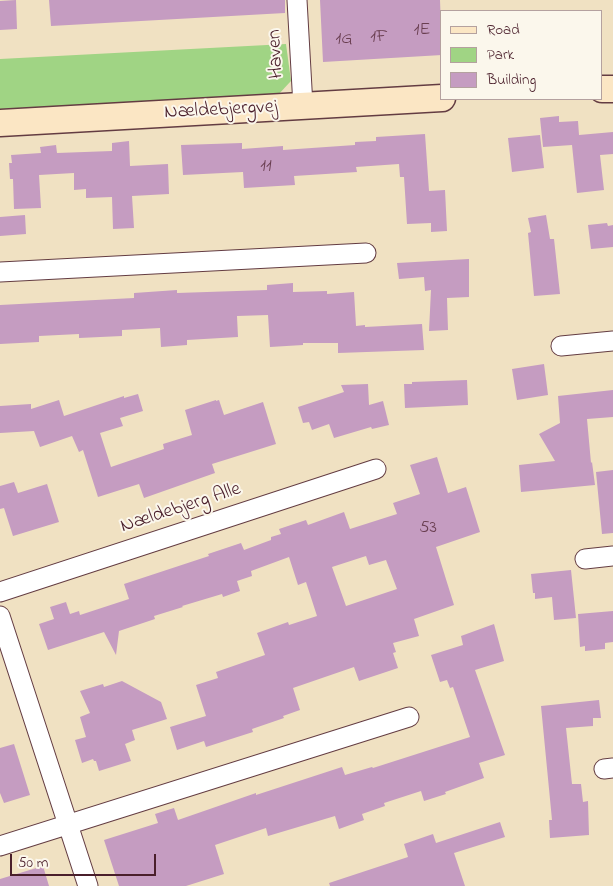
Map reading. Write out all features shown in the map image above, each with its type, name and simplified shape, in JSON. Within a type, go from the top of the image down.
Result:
[{"type":"street","name":"Haven","points":[[297,0],[303,106]]},
{"type":"street","name":"Nældebjergvej","points":[[0,123],[440,98]]},
{"type":"street","points":[[0,272],[366,253]]},
{"type":"street","points":[[561,346],[613,341]]},
{"type":"street","name":"Nældebjerg Alle","points":[[0,592],[376,469]]},
{"type":"street","points":[[585,559],[613,556]]},
{"type":"street","points":[[0,616],[88,886]]},
{"type":"street","points":[[0,846],[409,717]]},
{"type":"green space","points":[[286,44],[291,81],[277,96],[0,113],[0,59]]},
{"type":"building","points":[[16,0],[17,29],[0,30],[0,1]]},
{"type":"building","points":[[49,0],[285,0],[285,13],[51,26]]},
{"type":"building","points":[[320,0],[440,0],[440,55],[323,62]]},
{"type":"building","points":[[559,116],[559,122],[578,121],[579,135],[613,132],[613,154],[600,155],[604,190],[577,193],[572,145],[543,147],[540,118]]},
{"type":"building","points":[[425,134],[429,191],[445,190],[447,231],[431,232],[431,223],[407,224],[404,177],[400,177],[399,164],[356,167],[357,172],[294,176],[295,185],[244,188],[243,172],[183,175],[181,145],[242,143],[242,149],[283,146],[283,150],[355,145],[355,142],[376,141],[376,137]]},
{"type":"building","points":[[540,135],[544,168],[512,172],[508,138]]},
{"type":"building","points":[[129,141],[130,166],[168,164],[169,194],[132,196],[134,228],[113,229],[112,197],[86,198],[86,189],[74,190],[74,173],[39,175],[41,208],[14,209],[13,179],[10,179],[9,163],[12,163],[11,155],[41,153],[40,147],[56,145],[57,153],[112,151],[112,143]]},
{"type":"building","points":[[25,215],[26,234],[0,236],[0,217]]},
{"type":"building","points":[[546,215],[550,239],[554,239],[560,294],[534,296],[528,233],[531,232],[528,218]]},
{"type":"building","points":[[607,223],[608,226],[613,225],[613,247],[591,249],[588,225]]},
{"type":"building","points":[[469,259],[469,297],[447,298],[448,330],[429,331],[431,290],[425,291],[424,277],[399,279],[397,263]]},
{"type":"building","points":[[293,283],[293,292],[327,291],[327,294],[354,292],[356,326],[422,324],[424,350],[338,353],[338,343],[303,343],[303,345],[270,347],[268,315],[237,316],[238,337],[187,340],[187,345],[161,347],[160,328],[122,330],[122,336],[79,338],[79,334],[39,336],[39,342],[0,344],[0,305],[134,298],[134,293],[177,290],[177,293],[267,290],[267,285]]},
{"type":"building","points":[[544,364],[548,395],[517,400],[512,369]]},
{"type":"building","points":[[467,380],[468,405],[405,408],[404,384]]},
{"type":"building","points":[[368,384],[369,405],[383,401],[389,425],[372,429],[371,427],[334,438],[329,424],[312,430],[309,422],[303,423],[298,407],[344,392],[341,385]]},
{"type":"building","points":[[613,390],[613,417],[587,419],[595,485],[521,492],[519,465],[555,461],[539,434],[560,423],[558,396]]},
{"type":"building","points":[[138,394],[143,411],[120,418],[123,426],[100,433],[111,467],[164,449],[163,444],[192,435],[185,410],[216,400],[219,400],[224,415],[263,402],[276,444],[212,464],[215,473],[144,498],[139,484],[98,497],[83,450],[79,452],[72,436],[40,447],[34,431],[0,433],[0,406],[31,404],[31,409],[59,400],[64,416],[124,396],[124,398]]},
{"type":"building","points":[[437,457],[448,493],[466,487],[480,532],[436,547],[454,605],[414,619],[419,636],[393,643],[396,652],[393,653],[398,668],[359,681],[354,667],[293,688],[300,710],[283,716],[284,718],[252,729],[253,732],[206,747],[204,741],[177,750],[170,727],[206,716],[196,685],[218,678],[216,672],[265,655],[257,633],[288,622],[289,625],[317,616],[306,582],[298,585],[289,557],[251,571],[252,576],[237,581],[240,591],[223,597],[222,594],[182,606],[154,616],[155,619],[119,631],[116,655],[104,632],[48,650],[39,624],[54,619],[50,607],[66,602],[70,614],[79,611],[80,615],[129,599],[124,584],[209,556],[208,554],[241,543],[244,550],[271,540],[271,537],[281,534],[279,529],[306,520],[308,525],[344,512],[350,529],[397,514],[393,503],[420,494],[410,465]],"holes":[[[366,556],[369,565],[386,560],[397,589],[346,606],[332,567]]]},
{"type":"building","points":[[613,470],[613,533],[602,534],[596,472]]},
{"type":"building","points":[[14,482],[18,493],[47,484],[59,522],[13,536],[4,508],[0,509],[0,486]]},
{"type":"building","points":[[571,570],[576,618],[554,620],[552,597],[535,599],[531,574]]},
{"type":"building","points":[[613,611],[613,642],[605,643],[605,649],[585,651],[585,646],[580,647],[578,614]]},
{"type":"building","points":[[494,624],[504,661],[475,670],[505,755],[479,763],[484,778],[424,801],[421,791],[384,803],[385,806],[362,814],[364,820],[339,829],[335,816],[268,836],[266,828],[215,845],[224,874],[186,886],[119,886],[104,840],[158,823],[155,814],[174,808],[178,820],[256,793],[256,795],[342,767],[345,775],[470,737],[453,687],[450,688],[447,680],[440,682],[431,655],[463,645],[461,636]]},
{"type":"building","points":[[122,681],[161,702],[167,719],[132,730],[135,740],[125,744],[131,761],[99,771],[96,761],[93,759],[82,763],[75,740],[86,737],[80,717],[90,713],[80,691],[103,684],[104,687]]},
{"type":"building","points":[[599,700],[601,718],[593,718],[593,726],[566,728],[572,784],[581,784],[583,802],[588,801],[589,835],[550,838],[549,820],[552,820],[541,706]]},
{"type":"building","points":[[14,744],[30,795],[4,803],[0,793],[0,748]]},
{"type":"building","points":[[500,822],[505,837],[454,853],[465,886],[330,886],[329,883],[408,857],[404,844],[433,834],[436,843]]},
{"type":"building","points":[[43,866],[49,886],[0,886],[0,879]]}]
